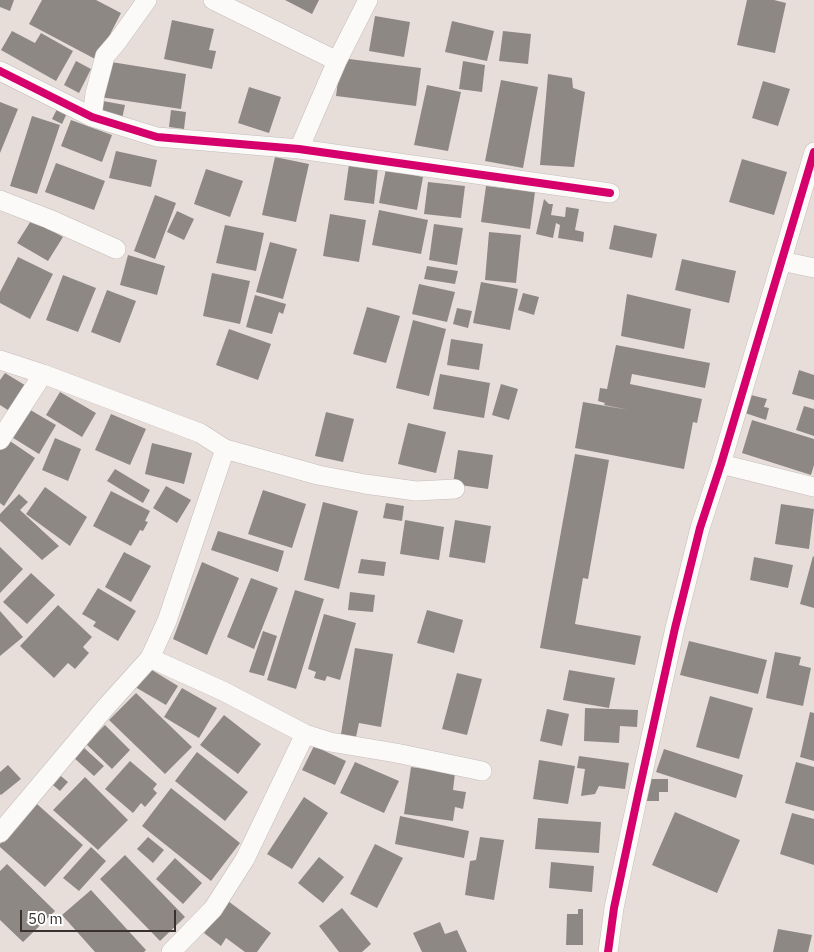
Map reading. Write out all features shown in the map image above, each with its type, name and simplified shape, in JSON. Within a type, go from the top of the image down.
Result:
[{"type":"street","points":[[92,117],[95,94],[105,56],[147,0]]},
{"type":"street","points":[[213,0],[338,61]]},
{"type":"street","points":[[299,149],[338,61],[368,0]]},
{"type":"street","points":[[0,71],[92,117],[157,136],[299,149],[610,193]]},
{"type":"street","points":[[608,952],[614,908],[675,628],[700,528],[721,464],[814,152]]},
{"type":"street","points":[[0,200],[49,218],[116,249]]},
{"type":"street","points":[[781,261],[814,268]]},
{"type":"street","points":[[0,360],[43,374],[200,433],[225,450],[318,475],[365,484],[416,491],[455,488]]},
{"type":"street","points":[[0,440],[43,374]]},
{"type":"street","points":[[0,833],[105,708],[150,658],[167,621],[225,450]]},
{"type":"street","points":[[721,464],[814,487]]},
{"type":"street","points":[[150,658],[224,692],[305,734],[330,742],[396,753],[482,771]]},
{"type":"street","points":[[171,952],[213,909],[245,859],[305,734]]},
{"type":"building","points":[[0,0],[14,0],[10,11],[0,7]]},
{"type":"building","points":[[42,0],[96,0],[121,13],[97,60],[29,24]]},
{"type":"building","points":[[285,0],[319,0],[312,14]]},
{"type":"building","points":[[747,0],[774,0],[786,3],[775,53],[737,45]]},
{"type":"building","points":[[375,16],[410,22],[404,57],[369,51]]},
{"type":"building","points":[[172,20],[214,29],[209,50],[216,51],[212,69],[164,59]]},
{"type":"building","points":[[452,21],[494,31],[487,61],[445,52]]},
{"type":"building","points":[[12,31],[35,43],[41,33],[73,51],[56,81],[1,50]]},
{"type":"building","points":[[503,31],[531,34],[528,64],[499,61]]},
{"type":"building","points":[[341,58],[421,68],[416,106],[336,96]]},
{"type":"building","points":[[76,61],[91,69],[79,93],[64,85]]},
{"type":"building","points":[[105,61],[186,74],[181,109],[100,97]]},
{"type":"building","points":[[463,61],[485,65],[482,92],[459,89]]},
{"type":"building","points":[[548,74],[572,78],[573,88],[585,92],[574,167],[540,165]]},
{"type":"building","points":[[501,80],[538,87],[523,168],[485,161]]},
{"type":"building","points":[[763,81],[790,89],[778,126],[752,118]]},
{"type":"building","points":[[427,85],[461,92],[448,151],[414,145]]},
{"type":"building","points":[[249,87],[281,97],[269,133],[238,123]]},
{"type":"building","points":[[103,101],[125,105],[122,119],[100,114]]},
{"type":"building","points":[[0,102],[18,109],[0,153]]},
{"type":"building","points":[[57,109],[67,113],[62,124],[52,119]]},
{"type":"building","points":[[171,110],[186,112],[184,129],[169,127]]},
{"type":"building","points":[[32,116],[60,125],[37,194],[10,186]]},
{"type":"building","points":[[71,120],[112,135],[102,162],[61,146]]},
{"type":"building","points":[[116,151],[157,160],[151,187],[109,178]]},
{"type":"building","points":[[275,157],[309,164],[296,222],[262,215]]},
{"type":"building","points":[[742,159],[787,172],[774,215],[729,202]]},
{"type":"building","points":[[56,163],[105,181],[94,210],[45,192]]},
{"type":"building","points":[[349,164],[378,168],[374,204],[344,200]]},
{"type":"building","points":[[206,169],[243,181],[230,217],[194,204]]},
{"type":"building","points":[[386,169],[423,177],[417,210],[379,203]]},
{"type":"building","points":[[428,182],[465,186],[461,218],[424,214]]},
{"type":"building","points":[[486,186],[535,192],[530,229],[481,222]]},
{"type":"building","points":[[155,195],[176,203],[155,259],[134,251]]},
{"type":"building","points":[[544,199],[549,204],[553,204],[551,215],[565,217],[566,207],[579,209],[575,230],[584,232],[583,242],[558,238],[560,225],[556,223],[553,238],[536,234]]},
{"type":"building","points":[[379,210],[428,220],[421,254],[372,245]]},
{"type":"building","points":[[177,211],[194,219],[184,240],[167,232]]},
{"type":"building","points":[[330,214],[366,220],[359,262],[323,256]]},
{"type":"building","points":[[32,219],[63,237],[48,261],[17,243]]},
{"type":"building","points":[[434,224],[463,228],[457,265],[429,260]]},
{"type":"building","points":[[225,225],[264,233],[256,271],[216,263]]},
{"type":"building","points":[[614,225],[657,234],[652,258],[609,249]]},
{"type":"building","points":[[489,232],[521,235],[516,283],[485,280]]},
{"type":"building","points":[[270,242],[297,249],[283,299],[256,292]]},
{"type":"building","points":[[128,255],[165,266],[157,295],[120,285]]},
{"type":"building","points":[[18,257],[53,274],[30,319],[0,303],[0,292]]},
{"type":"building","points":[[682,259],[736,271],[729,303],[675,290]]},
{"type":"building","points":[[427,266],[458,271],[455,284],[424,279]]},
{"type":"building","points":[[212,273],[250,281],[240,324],[203,316]]},
{"type":"building","points":[[63,275],[96,288],[78,332],[46,320]]},
{"type":"building","points":[[481,282],[518,289],[510,330],[473,323]]},
{"type":"building","points":[[419,284],[455,292],[447,322],[412,314]]},
{"type":"building","points":[[107,290],[136,301],[120,343],[91,332]]},
{"type":"building","points":[[523,293],[539,297],[534,315],[518,310]]},
{"type":"building","points":[[627,294],[691,309],[684,349],[621,336]]},
{"type":"building","points":[[255,295],[286,304],[283,314],[279,312],[272,334],[246,327]]},
{"type":"building","points":[[367,307],[400,316],[386,363],[353,354]]},
{"type":"building","points":[[457,308],[472,311],[468,328],[453,324]]},
{"type":"building","points":[[413,320],[446,329],[429,396],[396,388]]},
{"type":"building","points":[[229,329],[271,344],[258,380],[216,365]]},
{"type":"building","points":[[451,339],[483,344],[479,370],[447,365]]},
{"type":"building","points":[[616,345],[710,363],[705,388],[632,374],[630,384],[702,399],[697,423],[693,422],[684,469],[575,448],[583,402],[629,410],[604,405],[605,403],[598,401],[600,388],[607,389]]},
{"type":"building","points":[[799,370],[814,375],[814,400],[792,394]]},
{"type":"building","points":[[5,373],[28,387],[11,412],[0,405],[0,380]]},
{"type":"building","points":[[440,374],[490,383],[484,418],[433,409]]},
{"type":"building","points":[[501,384],[518,389],[509,420],[492,415]]},
{"type":"building","points":[[60,392],[96,413],[82,437],[46,415]]},
{"type":"building","points":[[747,394],[767,399],[764,407],[769,408],[766,420],[742,412]]},
{"type":"building","points":[[804,406],[814,409],[814,436],[796,430]]},
{"type":"building","points":[[27,408],[56,425],[39,454],[10,436]]},
{"type":"building","points":[[326,412],[354,419],[343,462],[315,456]]},
{"type":"building","points":[[111,414],[146,429],[130,465],[95,450]]},
{"type":"building","points":[[752,420],[814,439],[814,465],[811,475],[742,453]]},
{"type":"building","points":[[408,423],[446,432],[436,473],[398,464]]},
{"type":"building","points":[[55,438],[81,449],[68,481],[42,470]]},
{"type":"building","points":[[7,439],[35,458],[4,506],[0,503],[0,450]]},
{"type":"building","points":[[152,443],[192,453],[184,484],[145,474]]},
{"type":"building","points":[[458,450],[493,455],[488,489],[453,484]]},
{"type":"building","points":[[575,454],[609,460],[588,579],[583,578],[575,624],[641,636],[635,665],[540,648]]},
{"type":"building","points":[[115,469],[150,490],[143,503],[107,481]]},
{"type":"building","points":[[166,486],[191,500],[177,523],[153,508]]},
{"type":"building","points":[[45,487],[87,517],[70,546],[26,514]]},
{"type":"building","points":[[263,490],[306,504],[292,548],[248,534]]},
{"type":"building","points":[[111,491],[150,511],[145,521],[148,522],[143,531],[140,530],[131,546],[93,526]]},
{"type":"building","points":[[19,494],[28,502],[20,510],[59,546],[42,560],[0,521],[0,514]]},
{"type":"building","points":[[323,502],[358,511],[339,589],[304,580]]},
{"type":"building","points":[[386,503],[404,506],[402,521],[383,518]]},
{"type":"building","points":[[781,504],[814,509],[809,549],[775,544]]},
{"type":"building","points":[[405,520],[444,527],[439,560],[400,554]]},
{"type":"building","points":[[455,520],[491,526],[485,563],[449,557]]},
{"type":"building","points":[[218,531],[284,551],[278,572],[211,550]]},
{"type":"building","points":[[0,547],[23,569],[0,593]]},
{"type":"building","points":[[124,552],[151,566],[131,602],[105,587]]},
{"type":"building","points":[[754,557],[793,565],[788,588],[750,580]]},
{"type":"building","points":[[814,557],[814,608],[800,604]]},
{"type":"building","points":[[361,559],[386,562],[384,576],[358,573]]},
{"type":"building","points":[[202,562],[239,578],[207,655],[173,639]]},
{"type":"building","points":[[31,573],[55,595],[27,624],[3,602]]},
{"type":"building","points":[[251,578],[278,588],[254,649],[227,637]]},
{"type":"building","points":[[98,588],[136,611],[118,641],[93,626],[96,622],[82,614]]},
{"type":"building","points":[[295,590],[324,599],[296,689],[267,680]]},
{"type":"building","points":[[350,592],[375,595],[373,612],[348,610]]},
{"type":"building","points":[[58,605],[92,637],[83,647],[89,653],[75,669],[68,663],[54,678],[20,646]]},
{"type":"building","points":[[427,610],[463,620],[454,653],[417,643]]},
{"type":"building","points":[[0,611],[23,637],[0,656]]},
{"type":"building","points":[[324,614],[356,623],[340,680],[327,676],[325,681],[314,678],[316,672],[308,669]]},
{"type":"building","points":[[263,631],[277,636],[264,676],[249,672]]},
{"type":"building","points":[[689,641],[767,660],[758,694],[680,675]]},
{"type":"building","points":[[355,648],[393,654],[381,727],[359,723],[356,737],[341,734]]},
{"type":"building","points":[[775,652],[801,657],[799,665],[811,668],[803,706],[766,698]]},
{"type":"building","points":[[147,667],[178,686],[166,705],[135,687]]},
{"type":"building","points":[[569,670],[615,678],[609,708],[563,700]]},
{"type":"building","points":[[457,673],[482,679],[467,735],[442,729]]},
{"type":"building","points":[[182,688],[217,708],[199,738],[164,717]]},
{"type":"building","points":[[136,693],[192,747],[165,774],[109,720]]},
{"type":"building","points":[[710,696],[753,708],[739,759],[696,747]]},
{"type":"building","points":[[585,708],[638,710],[637,727],[620,726],[619,743],[584,741]]},
{"type":"building","points":[[547,709],[569,714],[562,746],[540,741]]},
{"type":"building","points":[[810,712],[814,713],[814,761],[800,757]]},
{"type":"building","points":[[224,715],[261,744],[238,774],[200,745]]},
{"type":"building","points":[[105,725],[130,750],[112,769],[86,744]]},
{"type":"building","points":[[82,746],[104,766],[94,776],[73,757]]},
{"type":"building","points":[[314,746],[346,761],[335,785],[302,770]]},
{"type":"building","points":[[664,749],[743,775],[736,798],[656,772]]},
{"type":"building","points":[[197,752],[248,792],[225,821],[175,781]]},
{"type":"building","points":[[579,756],[629,763],[625,789],[599,786],[595,794],[581,796],[585,769],[577,768]]},
{"type":"building","points":[[539,760],[575,766],[568,804],[533,799]]},
{"type":"building","points":[[130,761],[157,784],[153,789],[157,793],[145,807],[141,803],[133,813],[105,789]]},
{"type":"building","points":[[355,762],[399,781],[384,813],[340,793]]},
{"type":"building","points":[[796,762],[814,767],[814,811],[785,803]]},
{"type":"building","points":[[8,765],[21,779],[1,795],[0,772]]},
{"type":"building","points":[[411,767],[455,773],[453,790],[466,792],[463,809],[455,807],[453,821],[404,814]]},
{"type":"building","points":[[56,772],[68,782],[60,791],[48,781]]},
{"type":"building","points":[[85,777],[128,820],[98,850],[53,810]]},
{"type":"building","points":[[645,779],[668,779],[668,792],[659,792],[659,801],[646,801]]},
{"type":"building","points":[[171,788],[240,843],[211,881],[142,826]]},
{"type":"building","points":[[304,797],[328,813],[292,869],[267,854]]},
{"type":"building","points":[[37,804],[83,845],[45,887],[0,847],[0,844]]},
{"type":"building","points":[[675,812],[740,840],[717,893],[652,865]]},
{"type":"building","points":[[792,813],[814,819],[814,865],[780,854]]},
{"type":"building","points":[[400,816],[469,831],[464,858],[395,844]]},
{"type":"building","points":[[538,818],[601,822],[599,853],[535,849]]},
{"type":"building","points":[[148,837],[164,850],[153,863],[137,849]]},
{"type":"building","points":[[480,837],[504,840],[494,900],[465,895],[470,861],[476,860]]},
{"type":"building","points":[[375,844],[403,858],[377,908],[350,894]]},
{"type":"building","points":[[91,847],[106,861],[79,891],[63,878]]},
{"type":"building","points":[[125,855],[185,917],[160,941],[100,879]]},
{"type":"building","points":[[319,857],[344,877],[323,903],[298,883]]},
{"type":"building","points":[[175,858],[202,883],[183,904],[156,879]]},
{"type":"building","points":[[551,862],[594,866],[592,892],[549,888]]},
{"type":"building","points":[[7,864],[55,911],[23,942],[0,920],[0,871]]},
{"type":"building","points":[[91,890],[146,950],[144,952],[95,952],[62,915]]},
{"type":"building","points":[[228,901],[271,933],[257,952],[245,952],[226,938],[221,946],[204,933]]},
{"type":"building","points":[[342,908],[371,944],[362,952],[339,952],[319,926]]},
{"type":"building","points":[[578,909],[583,909],[583,945],[566,945],[567,914],[578,914]]},
{"type":"building","points":[[440,922],[445,934],[457,930],[467,952],[422,952],[413,933]]},
{"type":"building","points":[[778,929],[812,935],[808,952],[773,952]]},
{"type":"cycle path","points":[[0,71],[92,117],[157,137],[299,149],[610,193]]},
{"type":"cycle path","points":[[608,952],[614,908],[638,795],[675,628],[700,528],[721,464],[814,152]]}]
